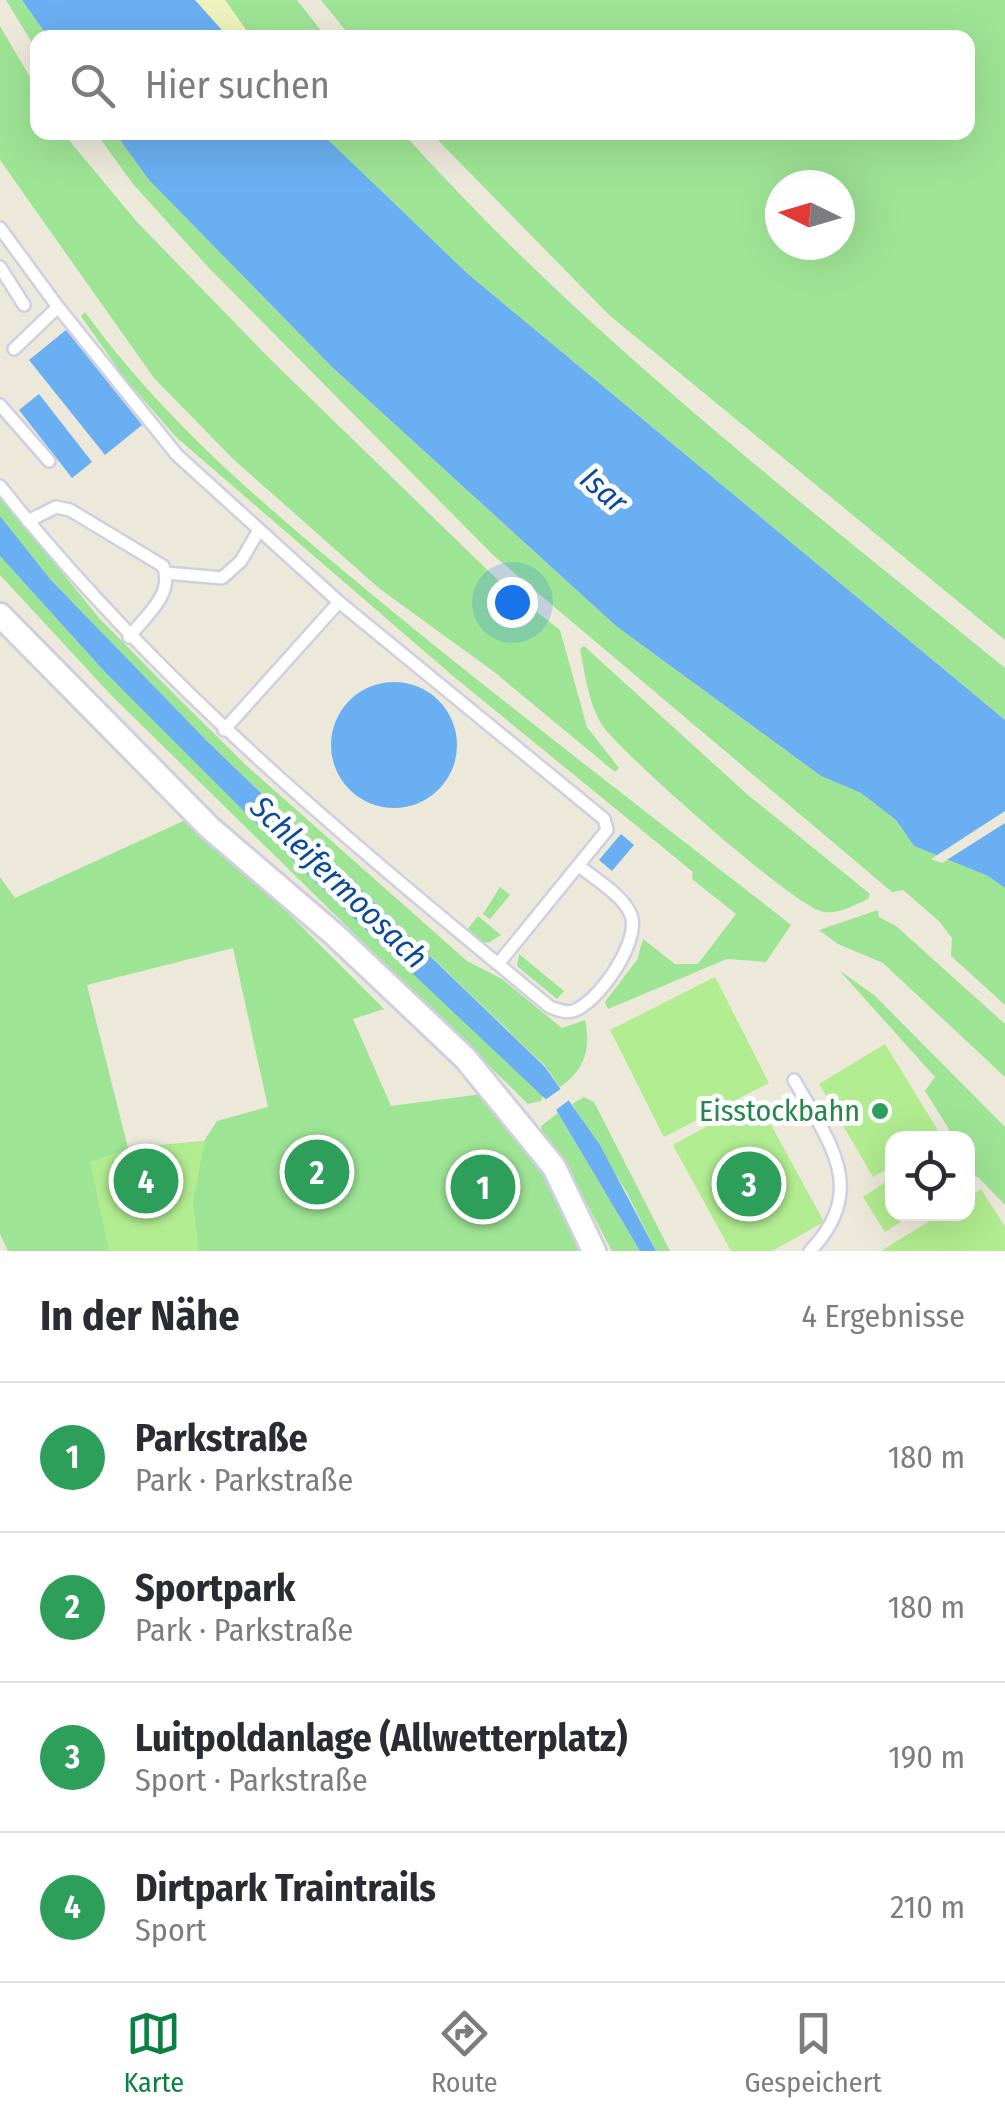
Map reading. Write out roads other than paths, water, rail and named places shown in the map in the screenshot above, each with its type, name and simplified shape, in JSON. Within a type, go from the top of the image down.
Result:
[{"type":"street","points":[[0,614],[210,828],[335,935],[465,1058],[554,1168],[594,1251]]},
{"type":"lane","points":[[0,228],[58,308],[170,448],[339,602],[604,819],[607,830],[498,964]]},
{"type":"lane","points":[[0,267],[24,304]]},
{"type":"lane","points":[[14,349],[58,308]]},
{"type":"lane","points":[[0,405],[48,462]]},
{"type":"lane","points":[[0,486],[129,637],[224,730],[550,1008],[568,1012],[584,1005],[623,960],[633,934],[631,915],[579,866]]},
{"type":"lane","points":[[28,521],[56,507],[86,515],[156,558],[166,573],[164,594],[129,637]]},
{"type":"lane","points":[[166,573],[222,578],[241,561],[259,530]]},
{"type":"lane","points":[[224,730],[339,602]]},
{"type":"lane","points":[[794,1080],[819,1124],[840,1176],[843,1196],[838,1217],[810,1251]]},
{"type":"water","points":[[22,0],[195,0],[222,30],[43,30]]},
{"type":"water","name":"Isar","points":[[120,140],[328,140],[468,274],[1005,720],[1005,888],[988,876],[914,846],[896,820],[861,793],[821,776],[616,626],[332,367],[149,180]]},
{"type":"water","points":[[66,330],[142,425],[105,455],[29,360]]},
{"type":"water","points":[[39,394],[92,462],[72,478],[19,410]]},
{"type":"water","name":"Schleifermoosach","points":[[0,516],[51,580],[207,741],[545,1067],[600,1145],[656,1251],[640,1251],[555,1108],[306,873],[104,671],[0,556]]},
{"type":"water","points":[[394,682],[418,687],[438,701],[452,721],[457,745],[452,769],[438,789],[418,803],[394,808],[370,803],[350,789],[336,769],[331,745],[336,721],[350,701],[370,687]]},
{"type":"water","points":[[621,834],[634,845],[612,871],[599,860]]},
{"type":"place","name":"Eisstockbahn","points":[[880,1111]]},
{"type":"place","name":"Sportpark","points":[[317,1172]]},
{"type":"place","name":"Dirtpark Traintrails","points":[[146,1181]]},
{"type":"place","name":"Luitpoldanlage (Allwetterplatz)","points":[[749,1184]]},
{"type":"place","name":"Parkstraße","points":[[483,1187]]}]
